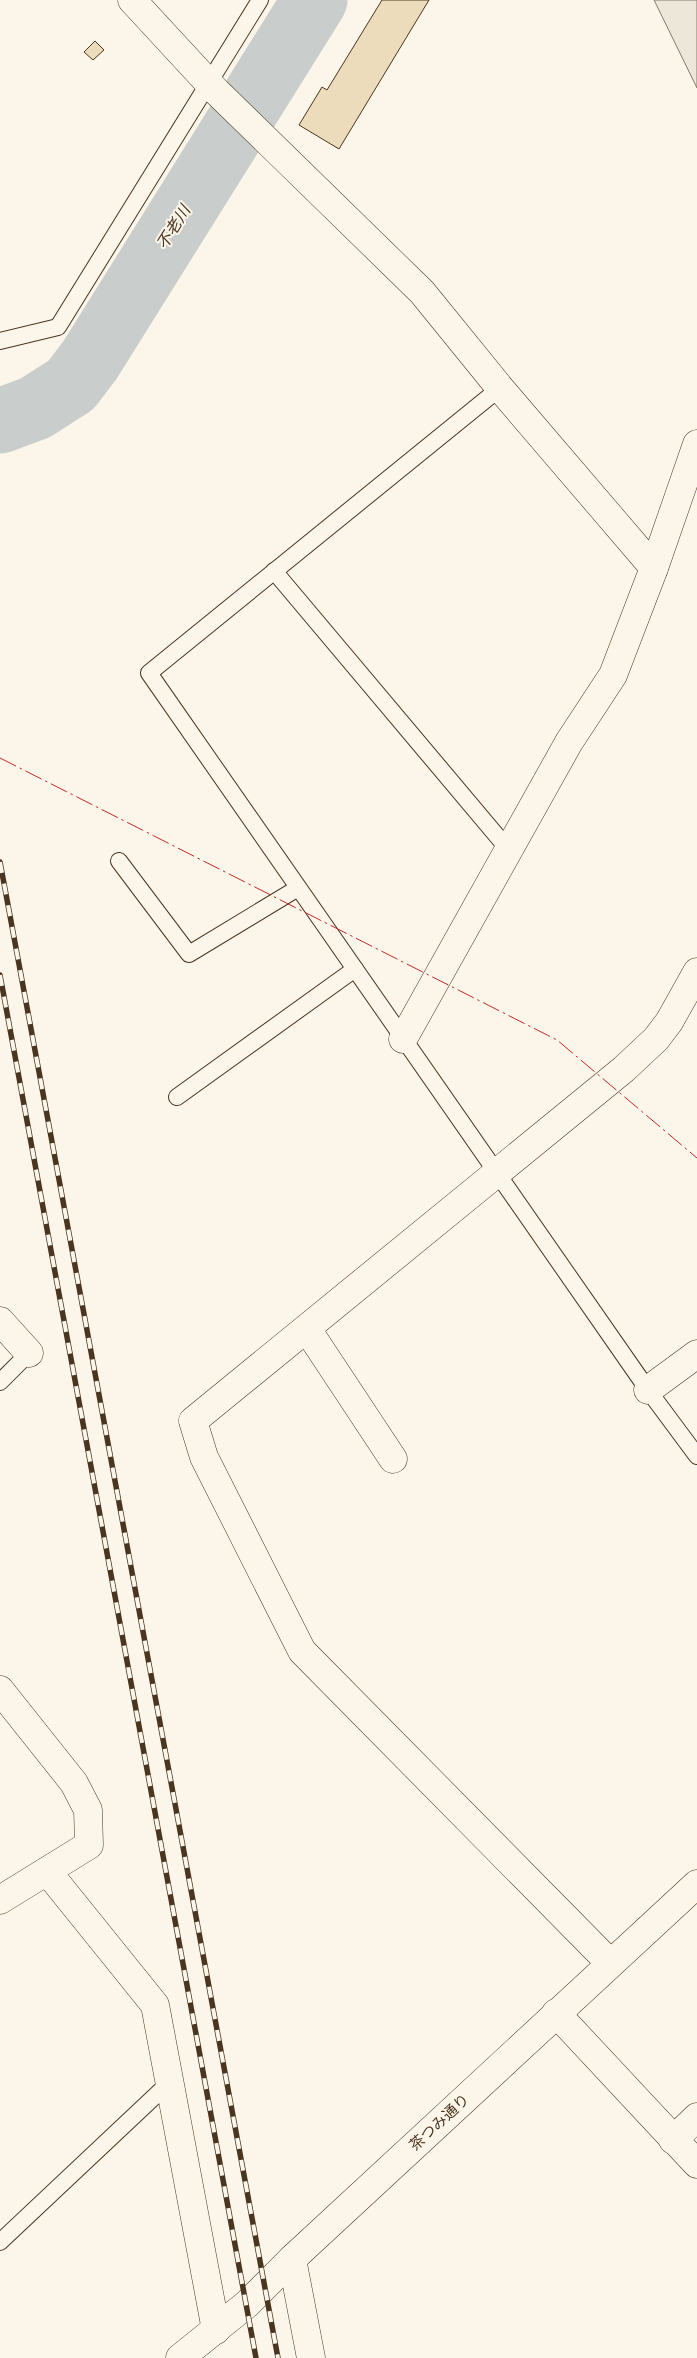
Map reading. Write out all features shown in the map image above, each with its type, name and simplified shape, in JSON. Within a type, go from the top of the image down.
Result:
[{"type":"street","points":[[132,0],[231,106],[328,198],[422,292],[500,388],[654,568]]},
{"type":"street","points":[[404,1039],[569,742],[612,675],[654,568],[697,444]]},
{"type":"street","points":[[610,1963],[302,1651],[204,1456],[193,1421],[497,1175],[624,1069],[656,1038],[669,1022],[697,972]]},
{"type":"street","points":[[0,1321],[30,1353]]},
{"type":"street","points":[[307,1329],[393,1460]]},
{"type":"street","points":[[648,1390],[697,1354]]},
{"type":"street","points":[[0,1690],[74,1783],[88,1810],[89,1845],[46,1871],[3,1892]]},
{"type":"street","points":[[46,1871],[155,2005],[216,2330]]},
{"type":"street","name":"茶つみ通り","points":[[180,2358],[247,2304],[292,2259],[697,1884]]},
{"type":"street","points":[[556,2013],[697,2164]]},
{"type":"street","points":[[673,2140],[697,2118]]},
{"type":"street","points":[[292,2259],[311,2358]]},
{"type":"lane","points":[[0,341],[58,327],[260,0]]},
{"type":"lane","points":[[500,388],[149,673],[497,1175],[648,1390],[697,1456]]},
{"type":"lane","points":[[274,571],[508,849]]},
{"type":"lane","points":[[119,861],[188,954],[298,888]]},
{"type":"lane","points":[[177,1097],[355,969]]},
{"type":"lane","points":[[0,1382],[30,1353]]},
{"type":"lane","points":[[0,2242],[170,2081]]},
{"type":"shaded area","points":[[654,0],[697,0],[697,88]]},
{"type":"building","points":[[382,0],[429,0],[339,149],[299,125],[322,87],[327,90]]},
{"type":"building","points":[[95,41],[104,50],[93,60],[84,52]]},
{"type":"waterway","name":"不老川","points":[[0,421],[35,408],[71,385],[90,360],[315,0]]},
{"type":"railway","points":[[0,862],[278,2358]]},
{"type":"railway","points":[[0,975],[256,2358]]},
{"type":"power","points":[[0,758],[557,1040],[697,1158]]}]
